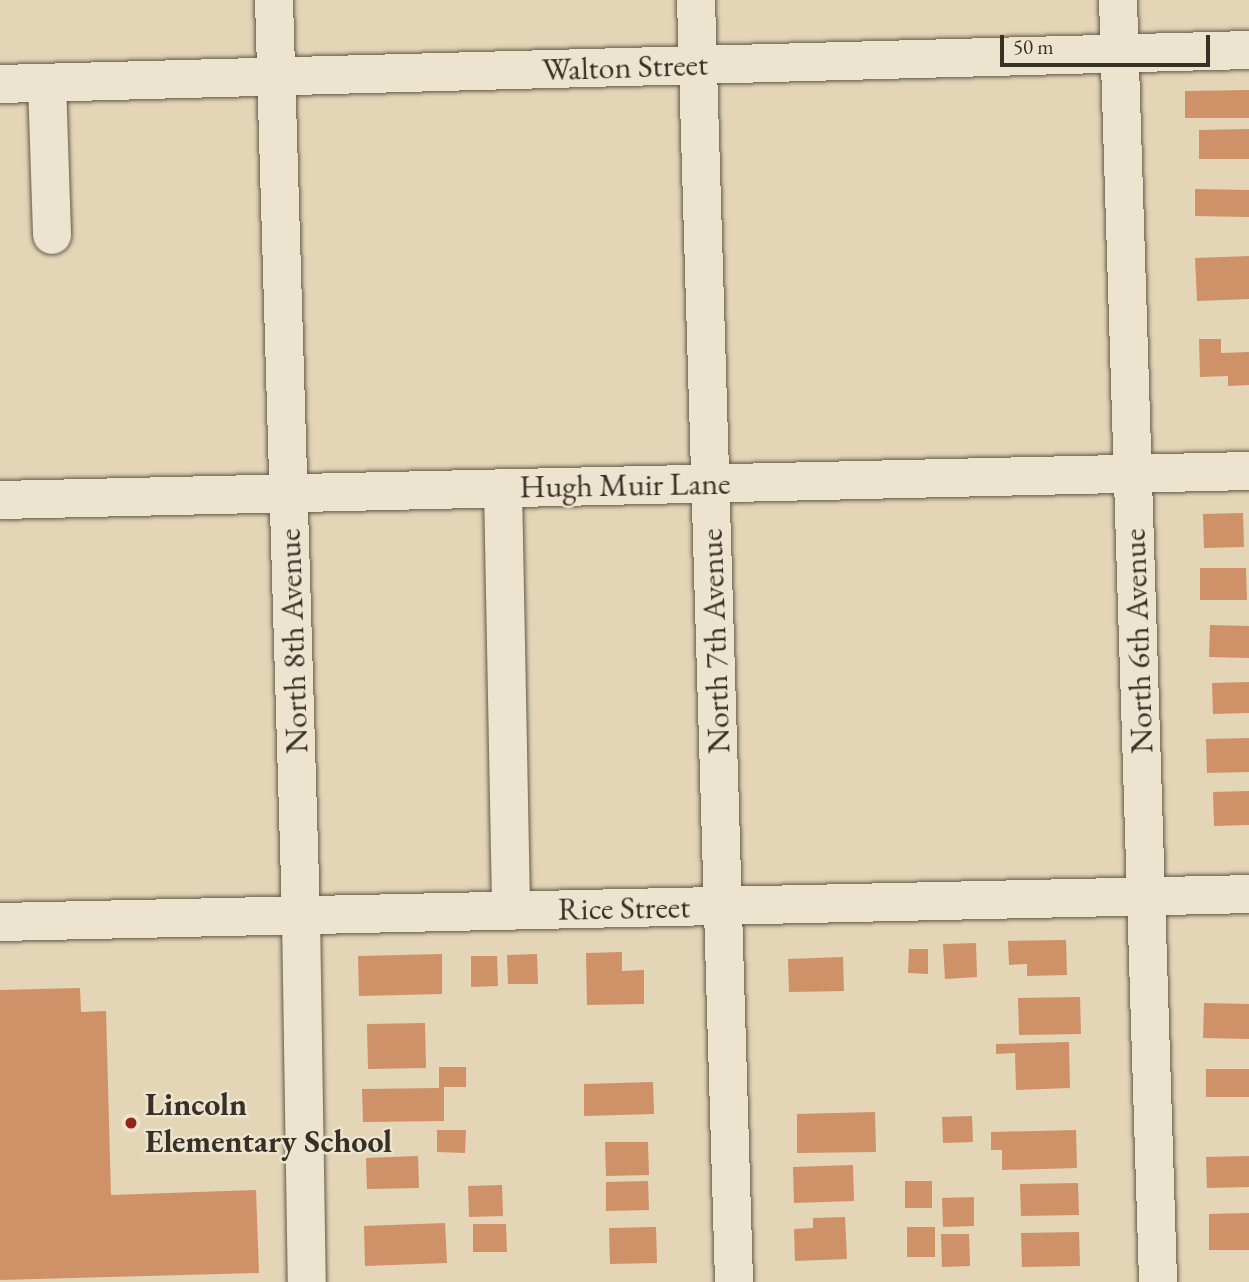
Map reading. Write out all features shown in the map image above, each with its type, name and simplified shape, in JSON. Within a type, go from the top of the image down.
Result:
[{"type":"street","name":"North 8th Avenue","points":[[274,0],[301,916],[307,1282]]},
{"type":"street","name":"North 7th Avenue","points":[[696,0],[734,1282]]},
{"type":"street","name":"North 6th Avenue","points":[[1118,0],[1158,1282]]},
{"type":"street","name":"Walton Street","points":[[0,84],[1249,50]]},
{"type":"street","points":[[47,83],[52,235]]},
{"type":"street","name":"Hugh Muir Lane","points":[[0,500],[1249,471]]},
{"type":"street","points":[[503,488],[511,911]]},
{"type":"street","name":"Rice Street","points":[[0,922],[1249,894]]},
{"type":"building","points":[[1249,90],[1249,118],[1185,118],[1185,91]]},
{"type":"building","points":[[1249,129],[1249,159],[1199,159],[1199,130]]},
{"type":"building","points":[[1195,189],[1249,190],[1249,217],[1195,216]]},
{"type":"building","points":[[1249,256],[1249,299],[1197,301],[1195,258]]},
{"type":"building","points":[[1199,339],[1221,339],[1221,353],[1249,352],[1249,385],[1228,386],[1228,376],[1200,377]]},
{"type":"building","points":[[1243,513],[1244,547],[1204,548],[1203,514]]},
{"type":"building","points":[[1200,568],[1246,568],[1247,600],[1200,600]]},
{"type":"building","points":[[1210,625],[1249,626],[1249,658],[1209,657]]},
{"type":"building","points":[[1249,682],[1249,713],[1213,714],[1212,683]]},
{"type":"building","points":[[1249,738],[1249,772],[1207,773],[1206,739]]},
{"type":"building","points":[[1249,791],[1249,825],[1214,826],[1213,792]]},
{"type":"building","points":[[1066,940],[1067,975],[1027,976],[1027,964],[1009,965],[1008,941]]},
{"type":"building","points":[[976,943],[977,977],[945,979],[943,944]]},
{"type":"building","points":[[909,949],[928,949],[928,974],[908,973]]},
{"type":"building","points":[[622,952],[622,971],[644,970],[644,1004],[587,1005],[586,953]]},
{"type":"building","points":[[442,954],[442,994],[359,996],[358,956]]},
{"type":"building","points":[[537,954],[538,984],[508,984],[507,955]]},
{"type":"building","points":[[471,956],[497,956],[498,986],[471,987]]},
{"type":"building","points":[[843,957],[844,991],[789,992],[788,959]]},
{"type":"building","points":[[80,988],[81,1012],[106,1011],[111,1195],[256,1190],[259,1273],[0,1280],[0,990]]},
{"type":"building","points":[[1080,997],[1081,1034],[1019,1035],[1018,998]]},
{"type":"building","points":[[1204,1003],[1249,1004],[1249,1039],[1203,1038]]},
{"type":"building","points":[[425,1023],[426,1068],[368,1069],[367,1024]]},
{"type":"building","points":[[1069,1042],[1070,1088],[1016,1090],[1015,1053],[996,1054],[996,1044]]},
{"type":"building","points":[[439,1067],[466,1067],[466,1087],[444,1087],[444,1121],[363,1122],[362,1089],[439,1088]]},
{"type":"building","points":[[1206,1069],[1249,1069],[1249,1097],[1206,1097]]},
{"type":"building","points":[[653,1082],[654,1114],[584,1116],[584,1084]]},
{"type":"building","points":[[875,1112],[876,1152],[797,1153],[797,1114]]},
{"type":"building","points":[[972,1116],[973,1142],[943,1143],[942,1117]]},
{"type":"building","points":[[437,1130],[466,1130],[465,1153],[437,1152]]},
{"type":"building","points":[[1076,1130],[1077,1168],[1002,1170],[1002,1150],[991,1150],[991,1132]]},
{"type":"building","points":[[605,1142],[648,1142],[649,1175],[606,1176]]},
{"type":"building","points":[[418,1156],[419,1188],[367,1189],[366,1158]]},
{"type":"building","points":[[1249,1156],[1249,1187],[1207,1188],[1206,1157]]},
{"type":"building","points":[[853,1165],[854,1201],[794,1203],[793,1167]]},
{"type":"building","points":[[648,1181],[649,1210],[606,1211],[606,1182]]},
{"type":"building","points":[[905,1181],[932,1181],[932,1208],[905,1208]]},
{"type":"building","points":[[1078,1183],[1079,1215],[1021,1216],[1020,1184]]},
{"type":"building","points":[[502,1185],[503,1216],[469,1217],[468,1186]]},
{"type":"building","points":[[974,1197],[974,1226],[943,1227],[942,1198]]},
{"type":"building","points":[[1249,1213],[1249,1250],[1209,1250],[1209,1214]]},
{"type":"building","points":[[845,1217],[847,1259],[795,1261],[794,1229],[813,1228],[813,1218]]},
{"type":"building","points":[[445,1223],[447,1263],[365,1266],[364,1226]]},
{"type":"building","points":[[473,1224],[506,1224],[507,1252],[473,1252]]},
{"type":"building","points":[[656,1227],[657,1263],[610,1264],[609,1228]]},
{"type":"building","points":[[907,1227],[935,1227],[935,1257],[907,1257]]},
{"type":"building","points":[[1079,1232],[1080,1266],[1022,1267],[1021,1233]]},
{"type":"building","points":[[941,1234],[969,1234],[970,1266],[942,1267]]},
{"type":"place","name":"Lincoln Elementary School","points":[[131,1123]]}]
